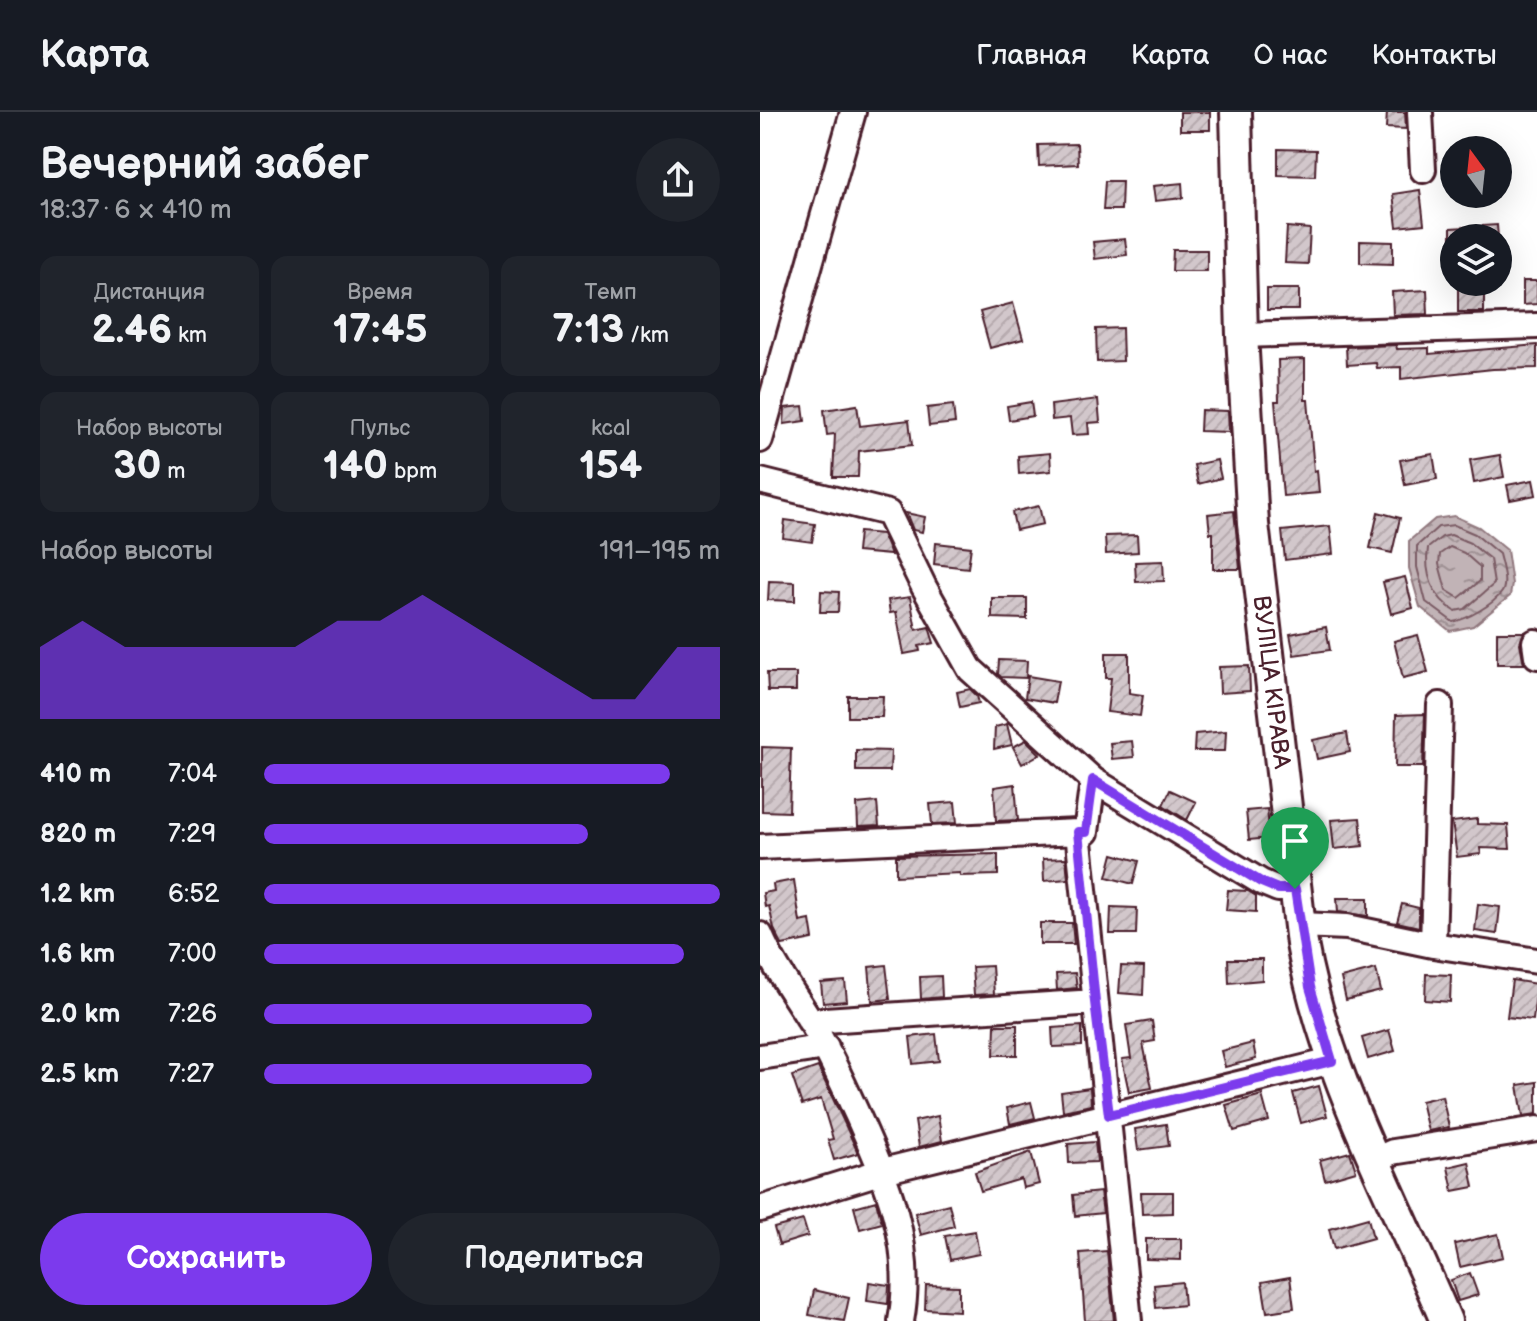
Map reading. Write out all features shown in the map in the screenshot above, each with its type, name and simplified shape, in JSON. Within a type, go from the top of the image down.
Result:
[{"type":"main road","name":"ВУЛІЦА КІРАВА","points":[[1236,112],[1242,335],[1253,524],[1283,763],[1295,889],[1310,987],[1332,1061],[1446,1321]]},
{"type":"street","points":[[760,440],[853,112]]},
{"type":"street","points":[[1420,112],[1423,170]]},
{"type":"street","points":[[1242,335],[1537,326]]},
{"type":"street","points":[[760,481],[888,513],[924,587],[970,669],[1093,780],[1261,882],[1278,889],[1295,889]]},
{"type":"street","points":[[1433,945],[1440,705]]},
{"type":"street","points":[[760,847],[1086,832],[1093,780]]},
{"type":"street","points":[[1078,832],[1129,1321]]},
{"type":"street","points":[[1300,925],[1347,927],[1433,945],[1537,961]]},
{"type":"street","points":[[760,935],[771,961],[826,1047],[883,1171],[899,1221],[905,1265],[901,1321]]},
{"type":"street","points":[[810,1021],[1095,1002]]},
{"type":"street","points":[[760,1057],[826,1047]]},
{"type":"street","points":[[760,1209],[883,1171],[1332,1061]]},
{"type":"street","points":[[1375,1160],[1393,1152],[1537,1129]]},
{"type":"water","points":[[1454,516],[1479,527],[1507,550],[1512,584],[1510,596],[1473,626],[1450,631],[1420,607],[1409,568],[1409,541],[1435,519]]},
{"type":"building","points":[[1180,112],[1210,112],[1210,130],[1180,130]]},
{"type":"building","points":[[1387,112],[1405,112],[1406,129],[1386,128]]},
{"type":"building","points":[[1077,144],[1078,164],[1039,166],[1038,145]]},
{"type":"building","points":[[1278,149],[1316,150],[1315,176],[1278,175]]},
{"type":"building","points":[[1105,181],[1122,181],[1121,210],[1103,210]]},
{"type":"building","points":[[1182,183],[1183,198],[1155,201],[1153,186]]},
{"type":"building","points":[[1420,190],[1424,224],[1397,227],[1393,194]]},
{"type":"building","points":[[1287,227],[1310,229],[1308,264],[1285,263]]},
{"type":"building","points":[[1125,239],[1127,255],[1095,259],[1093,242]]},
{"type":"building","points":[[1360,241],[1393,242],[1393,264],[1360,263]]},
{"type":"building","points":[[1173,250],[1207,250],[1207,271],[1172,271]]},
{"type":"building","points":[[1523,281],[1537,281],[1537,304],[1523,305]]},
{"type":"building","points":[[1267,289],[1299,289],[1299,310],[1267,310]]},
{"type":"building","points":[[1427,290],[1428,314],[1393,315],[1392,292]]},
{"type":"building","points":[[1458,296],[1484,296],[1484,312],[1458,312]]},
{"type":"building","points":[[1013,303],[1023,339],[990,348],[980,312]]},
{"type":"building","points":[[1122,328],[1123,361],[1097,362],[1096,329]]},
{"type":"building","points":[[1396,345],[1397,349],[1429,348],[1429,354],[1537,345],[1537,368],[1493,369],[1401,379],[1401,367],[1377,368],[1376,363],[1347,365],[1346,347]]},
{"type":"building","points":[[1305,359],[1305,400],[1308,400],[1319,493],[1283,496],[1275,401],[1279,401],[1278,360]]},
{"type":"building","points":[[1098,399],[1100,422],[1088,423],[1089,434],[1072,435],[1070,418],[1052,420],[1051,405]]},
{"type":"building","points":[[1031,402],[1033,416],[1009,420],[1007,406]]},
{"type":"building","points":[[857,405],[860,426],[909,420],[912,445],[859,451],[858,477],[833,477],[835,434],[827,435],[824,410]]},
{"type":"building","points":[[953,405],[955,423],[929,426],[927,408]]},
{"type":"building","points":[[803,406],[805,421],[784,424],[785,408]]},
{"type":"building","points":[[1201,410],[1228,411],[1229,432],[1200,431]]},
{"type":"building","points":[[1050,453],[1051,471],[1019,474],[1018,456]]},
{"type":"building","points":[[1433,454],[1437,479],[1405,485],[1400,460]]},
{"type":"building","points":[[1500,455],[1504,477],[1474,483],[1470,460]]},
{"type":"building","points":[[1217,460],[1221,478],[1198,484],[1194,465]]},
{"type":"building","points":[[1533,480],[1536,495],[1510,500],[1507,485]]},
{"type":"building","points":[[1039,506],[1043,524],[1016,530],[1012,512]]},
{"type":"building","points":[[1234,511],[1240,569],[1213,569],[1213,533],[1210,533],[1208,514]]},
{"type":"building","points":[[1378,512],[1400,518],[1392,553],[1370,548]]},
{"type":"building","points":[[906,513],[925,517],[922,532],[913,530]]},
{"type":"building","points":[[785,520],[815,524],[812,542],[783,538]]},
{"type":"building","points":[[1330,526],[1333,554],[1285,560],[1282,531]]},
{"type":"building","points":[[859,532],[882,534],[891,555],[857,552]]},
{"type":"building","points":[[1137,535],[1138,552],[1106,554],[1105,536]]},
{"type":"building","points":[[936,543],[971,547],[968,568],[934,564]]},
{"type":"building","points":[[1163,561],[1164,581],[1136,582],[1135,562]]},
{"type":"building","points":[[1405,577],[1413,608],[1391,614],[1383,582]]},
{"type":"building","points":[[769,581],[795,582],[795,601],[768,600]]},
{"type":"building","points":[[821,591],[839,592],[838,612],[820,612]]},
{"type":"building","points":[[910,597],[916,630],[929,627],[934,643],[919,646],[920,651],[904,654],[896,612],[890,613],[888,600]]},
{"type":"building","points":[[992,598],[1027,598],[1027,619],[992,618]]},
{"type":"building","points":[[1326,627],[1330,650],[1294,655],[1290,634]]},
{"type":"building","points":[[1497,632],[1524,632],[1520,643],[1524,664],[1497,664]]},
{"type":"building","points":[[1418,635],[1428,672],[1403,678],[1394,641]]},
{"type":"building","points":[[1106,653],[1129,653],[1129,693],[1143,695],[1140,716],[1107,712],[1111,678],[1106,678]]},
{"type":"building","points":[[999,660],[1027,661],[1026,678],[1001,677],[998,674]]},
{"type":"building","points":[[1249,666],[1250,691],[1220,693],[1219,667]]},
{"type":"building","points":[[767,673],[796,673],[796,691],[768,691]]},
{"type":"building","points":[[1028,676],[1058,681],[1054,703],[1025,698]]},
{"type":"building","points":[[970,689],[979,703],[960,707],[957,692]]},
{"type":"building","points":[[848,696],[883,696],[882,717],[848,717]]},
{"type":"building","points":[[1425,714],[1423,767],[1395,767],[1396,715]]},
{"type":"building","points":[[1007,724],[1012,745],[994,749],[995,727]]},
{"type":"building","points":[[1226,731],[1225,751],[1194,751],[1195,734]]},
{"type":"building","points":[[1347,733],[1350,752],[1317,759],[1313,740]]},
{"type":"building","points":[[1026,740],[1040,754],[1022,764],[1013,747]]},
{"type":"building","points":[[1132,741],[1134,757],[1112,759],[1110,743]]},
{"type":"building","points":[[762,747],[791,748],[789,812],[762,811]]},
{"type":"building","points":[[856,750],[891,751],[890,771],[856,771]]},
{"type":"building","points":[[1015,784],[1018,820],[996,821],[994,787]]},
{"type":"building","points":[[1170,790],[1196,802],[1187,820],[1163,805]]},
{"type":"building","points":[[877,802],[879,826],[858,827],[857,804]]},
{"type":"building","points":[[955,802],[957,823],[932,824],[930,804]]},
{"type":"building","points":[[1267,809],[1270,838],[1249,840],[1246,811]]},
{"type":"building","points":[[1360,818],[1363,846],[1334,849],[1331,820]]},
{"type":"building","points":[[1477,819],[1477,824],[1508,825],[1510,849],[1480,848],[1481,854],[1457,857],[1452,822]]},
{"type":"building","points":[[998,854],[998,875],[896,876],[896,856]]},
{"type":"building","points":[[1113,854],[1139,861],[1133,884],[1107,877]]},
{"type":"building","points":[[1066,858],[1068,879],[1044,881],[1043,859]]},
{"type":"building","points":[[794,880],[800,922],[810,920],[813,939],[782,945],[774,929],[769,906],[765,907],[763,893],[774,891],[773,884]]},
{"type":"building","points":[[1228,890],[1248,891],[1256,896],[1256,912],[1226,910]]},
{"type":"building","points":[[1337,898],[1368,898],[1368,916],[1338,912]]},
{"type":"building","points":[[1402,904],[1419,908],[1419,927],[1397,922]]},
{"type":"building","points":[[1478,904],[1500,907],[1497,934],[1475,931]]},
{"type":"building","points":[[1111,907],[1137,908],[1136,934],[1110,934]]},
{"type":"building","points":[[1040,923],[1072,923],[1074,944],[1040,944]]},
{"type":"building","points":[[1228,959],[1262,959],[1262,980],[1229,983]]},
{"type":"building","points":[[886,965],[890,999],[872,1001],[869,967]]},
{"type":"building","points":[[992,966],[994,994],[974,995],[972,967]]},
{"type":"building","points":[[1121,966],[1144,967],[1143,995],[1119,993]]},
{"type":"building","points":[[1376,969],[1381,991],[1346,1000],[1341,978]]},
{"type":"building","points":[[1075,973],[1077,988],[1057,990],[1056,974]]},
{"type":"building","points":[[1426,974],[1451,975],[1450,1002],[1425,1000]]},
{"type":"building","points":[[941,976],[942,997],[921,999],[920,977]]},
{"type":"building","points":[[1512,980],[1537,984],[1533,1020],[1507,1017]]},
{"type":"building","points":[[845,981],[847,1001],[823,1003],[821,983]]},
{"type":"building","points":[[1152,1021],[1155,1041],[1143,1043],[1152,1088],[1129,1092],[1122,1059],[1131,1058],[1126,1025]]},
{"type":"building","points":[[995,1025],[1017,1025],[1017,1055],[994,1055]]},
{"type":"building","points":[[1082,1026],[1082,1046],[1053,1047],[1052,1028]]},
{"type":"building","points":[[1389,1030],[1395,1051],[1368,1059],[1362,1038]]},
{"type":"building","points":[[936,1034],[939,1061],[913,1064],[910,1037]]},
{"type":"building","points":[[1253,1043],[1256,1059],[1225,1067],[1221,1051]]},
{"type":"building","points":[[818,1067],[858,1153],[834,1160],[828,1140],[833,1139],[821,1099],[802,1105],[792,1076]]},
{"type":"building","points":[[1537,1082],[1537,1114],[1523,1116],[1518,1085]]},
{"type":"building","points":[[1319,1086],[1327,1116],[1301,1123],[1293,1093]]},
{"type":"building","points":[[1090,1088],[1091,1105],[1063,1111],[1061,1092]]},
{"type":"building","points":[[1262,1095],[1269,1121],[1234,1131],[1226,1105]]},
{"type":"building","points":[[1442,1096],[1449,1127],[1428,1131],[1421,1101]]},
{"type":"building","points":[[1031,1102],[1035,1118],[1010,1124],[1007,1108]]},
{"type":"building","points":[[938,1116],[942,1141],[919,1147],[915,1121]]},
{"type":"building","points":[[1166,1124],[1169,1146],[1138,1150],[1135,1129]]},
{"type":"building","points":[[1095,1142],[1097,1162],[1069,1163],[1068,1144]]},
{"type":"building","points":[[1031,1152],[1039,1184],[1023,1188],[1021,1179],[981,1191],[975,1172]]},
{"type":"building","points":[[1350,1152],[1356,1171],[1325,1180],[1320,1160]]},
{"type":"building","points":[[1469,1162],[1474,1187],[1453,1191],[1448,1167]]},
{"type":"building","points":[[1100,1192],[1103,1213],[1075,1216],[1073,1195]]},
{"type":"building","points":[[1141,1192],[1173,1192],[1173,1213],[1142,1214]]},
{"type":"building","points":[[876,1201],[882,1223],[860,1229],[854,1207]]},
{"type":"building","points":[[949,1204],[954,1226],[921,1235],[915,1213]]},
{"type":"building","points":[[1368,1218],[1373,1238],[1334,1249],[1329,1229]]},
{"type":"building","points":[[803,1220],[808,1236],[779,1245],[774,1228]]},
{"type":"building","points":[[975,1231],[979,1254],[950,1260],[945,1236]]},
{"type":"building","points":[[1498,1234],[1503,1257],[1460,1267],[1455,1244]]},
{"type":"building","points":[[1146,1239],[1181,1239],[1181,1260],[1146,1259]]},
{"type":"building","points":[[1107,1251],[1114,1321],[1085,1321],[1080,1253]]},
{"type":"building","points":[[1470,1273],[1478,1295],[1458,1301],[1451,1280]]},
{"type":"building","points":[[1290,1277],[1294,1308],[1267,1312],[1262,1282]]},
{"type":"building","points":[[869,1282],[889,1285],[888,1304],[867,1301]]},
{"type":"building","points":[[1182,1282],[1184,1305],[1156,1308],[1154,1285]]},
{"type":"building","points":[[926,1285],[959,1286],[959,1311],[925,1309]]},
{"type":"building","points":[[814,1290],[849,1298],[844,1321],[809,1315]]},
{"type":"route","points":[[1093,780],[1261,882],[1278,889],[1295,889],[1310,987],[1332,1061],[1109,1115],[1078,832],[1086,832],[1093,780]]}]
